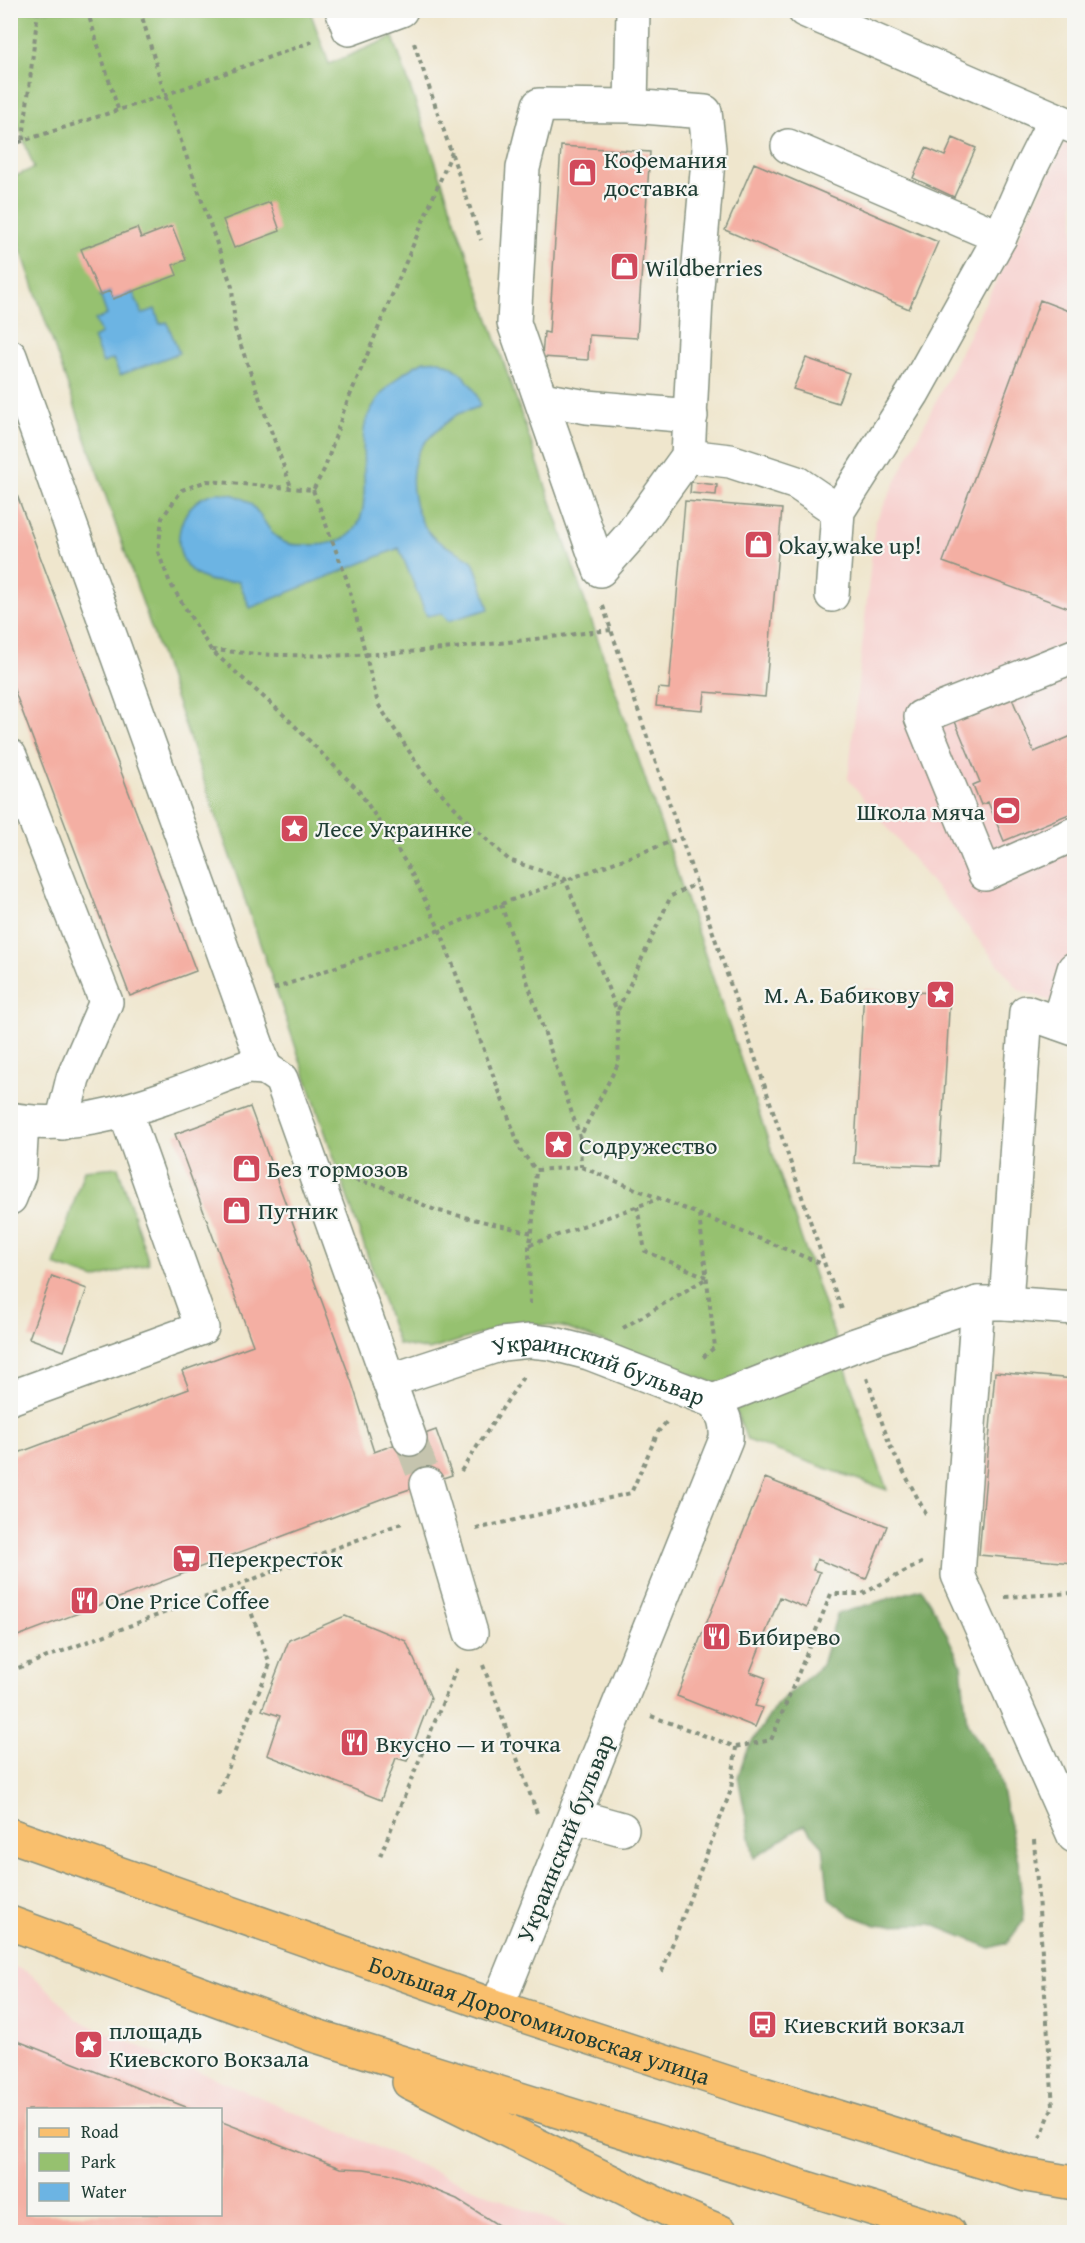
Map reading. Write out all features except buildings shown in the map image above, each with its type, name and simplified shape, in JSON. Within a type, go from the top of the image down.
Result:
[{"type":"main road","name":"Большая Дорогомиловская улица","points":[[10,1835],[497,2007],[744,2088],[1014,2171],[1074,2183]]},
{"type":"main road","points":[[10,1923],[313,2035],[948,2232]]},
{"type":"main road","points":[[313,2035],[675,2213],[721,2232]]},
{"type":"street","points":[[631,106],[633,10]]},
{"type":"street","points":[[804,10],[1065,123],[1030,169],[1000,237],[913,393],[838,512],[832,596]]},
{"type":"street","points":[[346,20],[406,21]]},
{"type":"street","points":[[539,105],[631,106],[705,112],[709,149],[696,300],[688,456],[631,535],[600,570],[514,323],[523,168],[539,105]]},
{"type":"street","points":[[788,146],[1000,237]]},
{"type":"street","points":[[10,356],[265,1068]]},
{"type":"street","points":[[542,399],[587,407],[691,416]]},
{"type":"street","points":[[688,456],[730,461],[797,483],[838,512]]},
{"type":"street","points":[[1074,656],[921,717],[985,874],[1074,834]]},
{"type":"street","points":[[10,756],[106,1002],[73,1078],[62,1123]]},
{"type":"street","points":[[1074,969],[1066,1026],[1026,1012],[958,1575],[1074,1836]]},
{"type":"street","points":[[10,1198],[20,1175],[16,1120],[62,1123],[125,1111],[247,1067],[265,1068],[281,1079],[410,1439]]},
{"type":"street","points":[[10,1398],[202,1328],[125,1111]]},
{"type":"street","points":[[713,1401],[855,1345],[992,1303],[1074,1308]]},
{"type":"street","name":"Украинский бульвар","points":[[389,1381],[502,1344],[530,1341],[550,1343],[589,1353],[713,1401],[722,1412],[727,1424],[726,1439],[497,2007]]},
{"type":"street","points":[[435,1510],[471,1633]]},
{"type":"street","points":[[575,1816],[622,1829]]},
{"type":"path","points":[[22,140],[38,10]]},
{"type":"path","points":[[87,10],[118,109]]},
{"type":"path","points":[[140,10],[165,95],[232,287],[235,329],[291,487]]},
{"type":"path","points":[[10,145],[165,95],[346,20]]},
{"type":"path","points":[[406,21],[482,240]]},
{"type":"path","points":[[313,490],[325,468],[344,410],[452,151]]},
{"type":"path","points":[[313,490],[207,481],[182,490],[162,518],[158,552],[170,583],[212,650],[286,717],[359,791],[408,866],[440,930],[521,1151],[536,1170],[532,1233],[529,1245],[530,1313]]},
{"type":"path","points":[[313,490],[347,580],[378,704],[424,774],[470,824],[509,860],[565,879],[617,1011],[619,1062],[580,1137]]},
{"type":"path","points":[[601,597],[825,1265],[890,1446]]},
{"type":"path","points":[[212,650],[285,655],[366,654],[444,649],[612,630]]},
{"type":"path","points":[[242,1000],[440,930],[501,903],[681,838]]},
{"type":"path","points":[[617,1011],[671,896],[696,884]]},
{"type":"path","points":[[501,903],[580,1137],[581,1167]]},
{"type":"path","points":[[536,1170],[581,1167],[825,1265]]},
{"type":"path","points":[[320,1184],[340,1176],[381,1186],[435,1210],[532,1233]]},
{"type":"path","points":[[529,1245],[659,1199]]},
{"type":"path","points":[[637,1206],[645,1251],[707,1278]]},
{"type":"path","points":[[699,1215],[715,1347],[700,1360]]},
{"type":"path","points":[[621,1330],[707,1278]]},
{"type":"path","points":[[435,1510],[524,1376]]},
{"type":"path","points":[[10,1671],[435,1510],[632,1492],[658,1432],[670,1418]]},
{"type":"path","points":[[620,1704],[735,1747],[771,1740],[831,1594],[862,1594],[924,1562]]},
{"type":"path","points":[[218,1794],[270,1664],[241,1584]]},
{"type":"path","points":[[968,1599],[1074,1593]]},
{"type":"path","points":[[471,1633],[537,1814],[533,1824]]},
{"type":"path","points":[[380,1856],[471,1633]]},
{"type":"path","points":[[661,1974],[731,1790],[735,1747]]},
{"type":"path","points":[[1034,1835],[1053,2106],[1038,2141]]},
{"type":"shaded area","points":[[1065,143],[1074,146],[1074,1009],[1019,990],[848,779],[875,523]]},
{"type":"shaded area","name":"площадь Киевского Вокзала","points":[[10,1965],[28,1972],[44,1985],[76,2019],[578,2232],[11,2232]]},
{"type":"green space","points":[[11,11],[310,11],[329,64],[393,37],[887,1490],[747,1440],[727,1388],[563,1327],[528,1324],[497,1329],[429,1350],[398,1344],[11,221],[11,178],[34,168],[11,105]]},
{"type":"green space","points":[[118,1167],[149,1263],[95,1279],[54,1265],[84,1170]]},
{"type":"green space","points":[[921,1589],[936,1612],[961,1664],[967,1723],[998,1773],[1018,1861],[1024,1920],[1007,1943],[990,1948],[931,1924],[876,1925],[851,1915],[829,1898],[823,1846],[804,1825],[754,1858],[738,1777],[746,1751],[777,1704],[822,1665],[837,1614]]},
{"type":"water","points":[[110,291],[113,299],[133,292],[142,314],[155,309],[160,324],[167,322],[179,353],[120,375],[113,359],[103,363],[93,338],[101,334],[95,320],[107,315],[100,295]]},
{"type":"water","points":[[424,361],[439,361],[460,372],[471,385],[480,406],[455,416],[423,444],[414,465],[414,499],[421,520],[433,537],[472,561],[489,609],[448,621],[442,613],[427,616],[399,548],[250,608],[239,581],[211,581],[191,570],[183,559],[179,546],[184,518],[191,507],[202,498],[216,493],[230,494],[250,503],[272,533],[286,543],[293,545],[322,544],[348,536],[357,526],[362,513],[363,447],[367,418],[377,400],[391,384]]},
{"type":"tunnel","points":[[410,1439],[427,1484]]},
{"type":"place","name":"Кофемания доставка","points":[[583,173]]},
{"type":"place","name":"Wildberries","points":[[624,267]]},
{"type":"place","name":"Okay,wake up!","points":[[758,545]]},
{"type":"place","name":"Школа мяча","points":[[1006,811]]},
{"type":"place","name":"Лесе Украинке","points":[[294,828]]},
{"type":"place","name":"М. А. Бабикову","points":[[941,994]]},
{"type":"place","name":"Содружество","points":[[558,1145]]},
{"type":"place","name":"Без тормозов","points":[[246,1168]]},
{"type":"place","name":"Путник","points":[[237,1210]]},
{"type":"place","name":"Перекресток","points":[[187,1558]]},
{"type":"place","name":"One Price Coffee","points":[[84,1600]]},
{"type":"place","name":"Бибирево","points":[[717,1636]]},
{"type":"place","name":"Вкусно — и точка","points":[[355,1743]]},
{"type":"place","name":"Киевский вокзал","points":[[763,2024]]},
{"type":"place","name":"площадь Киевского Вокзала","points":[[88,2044]]}]
